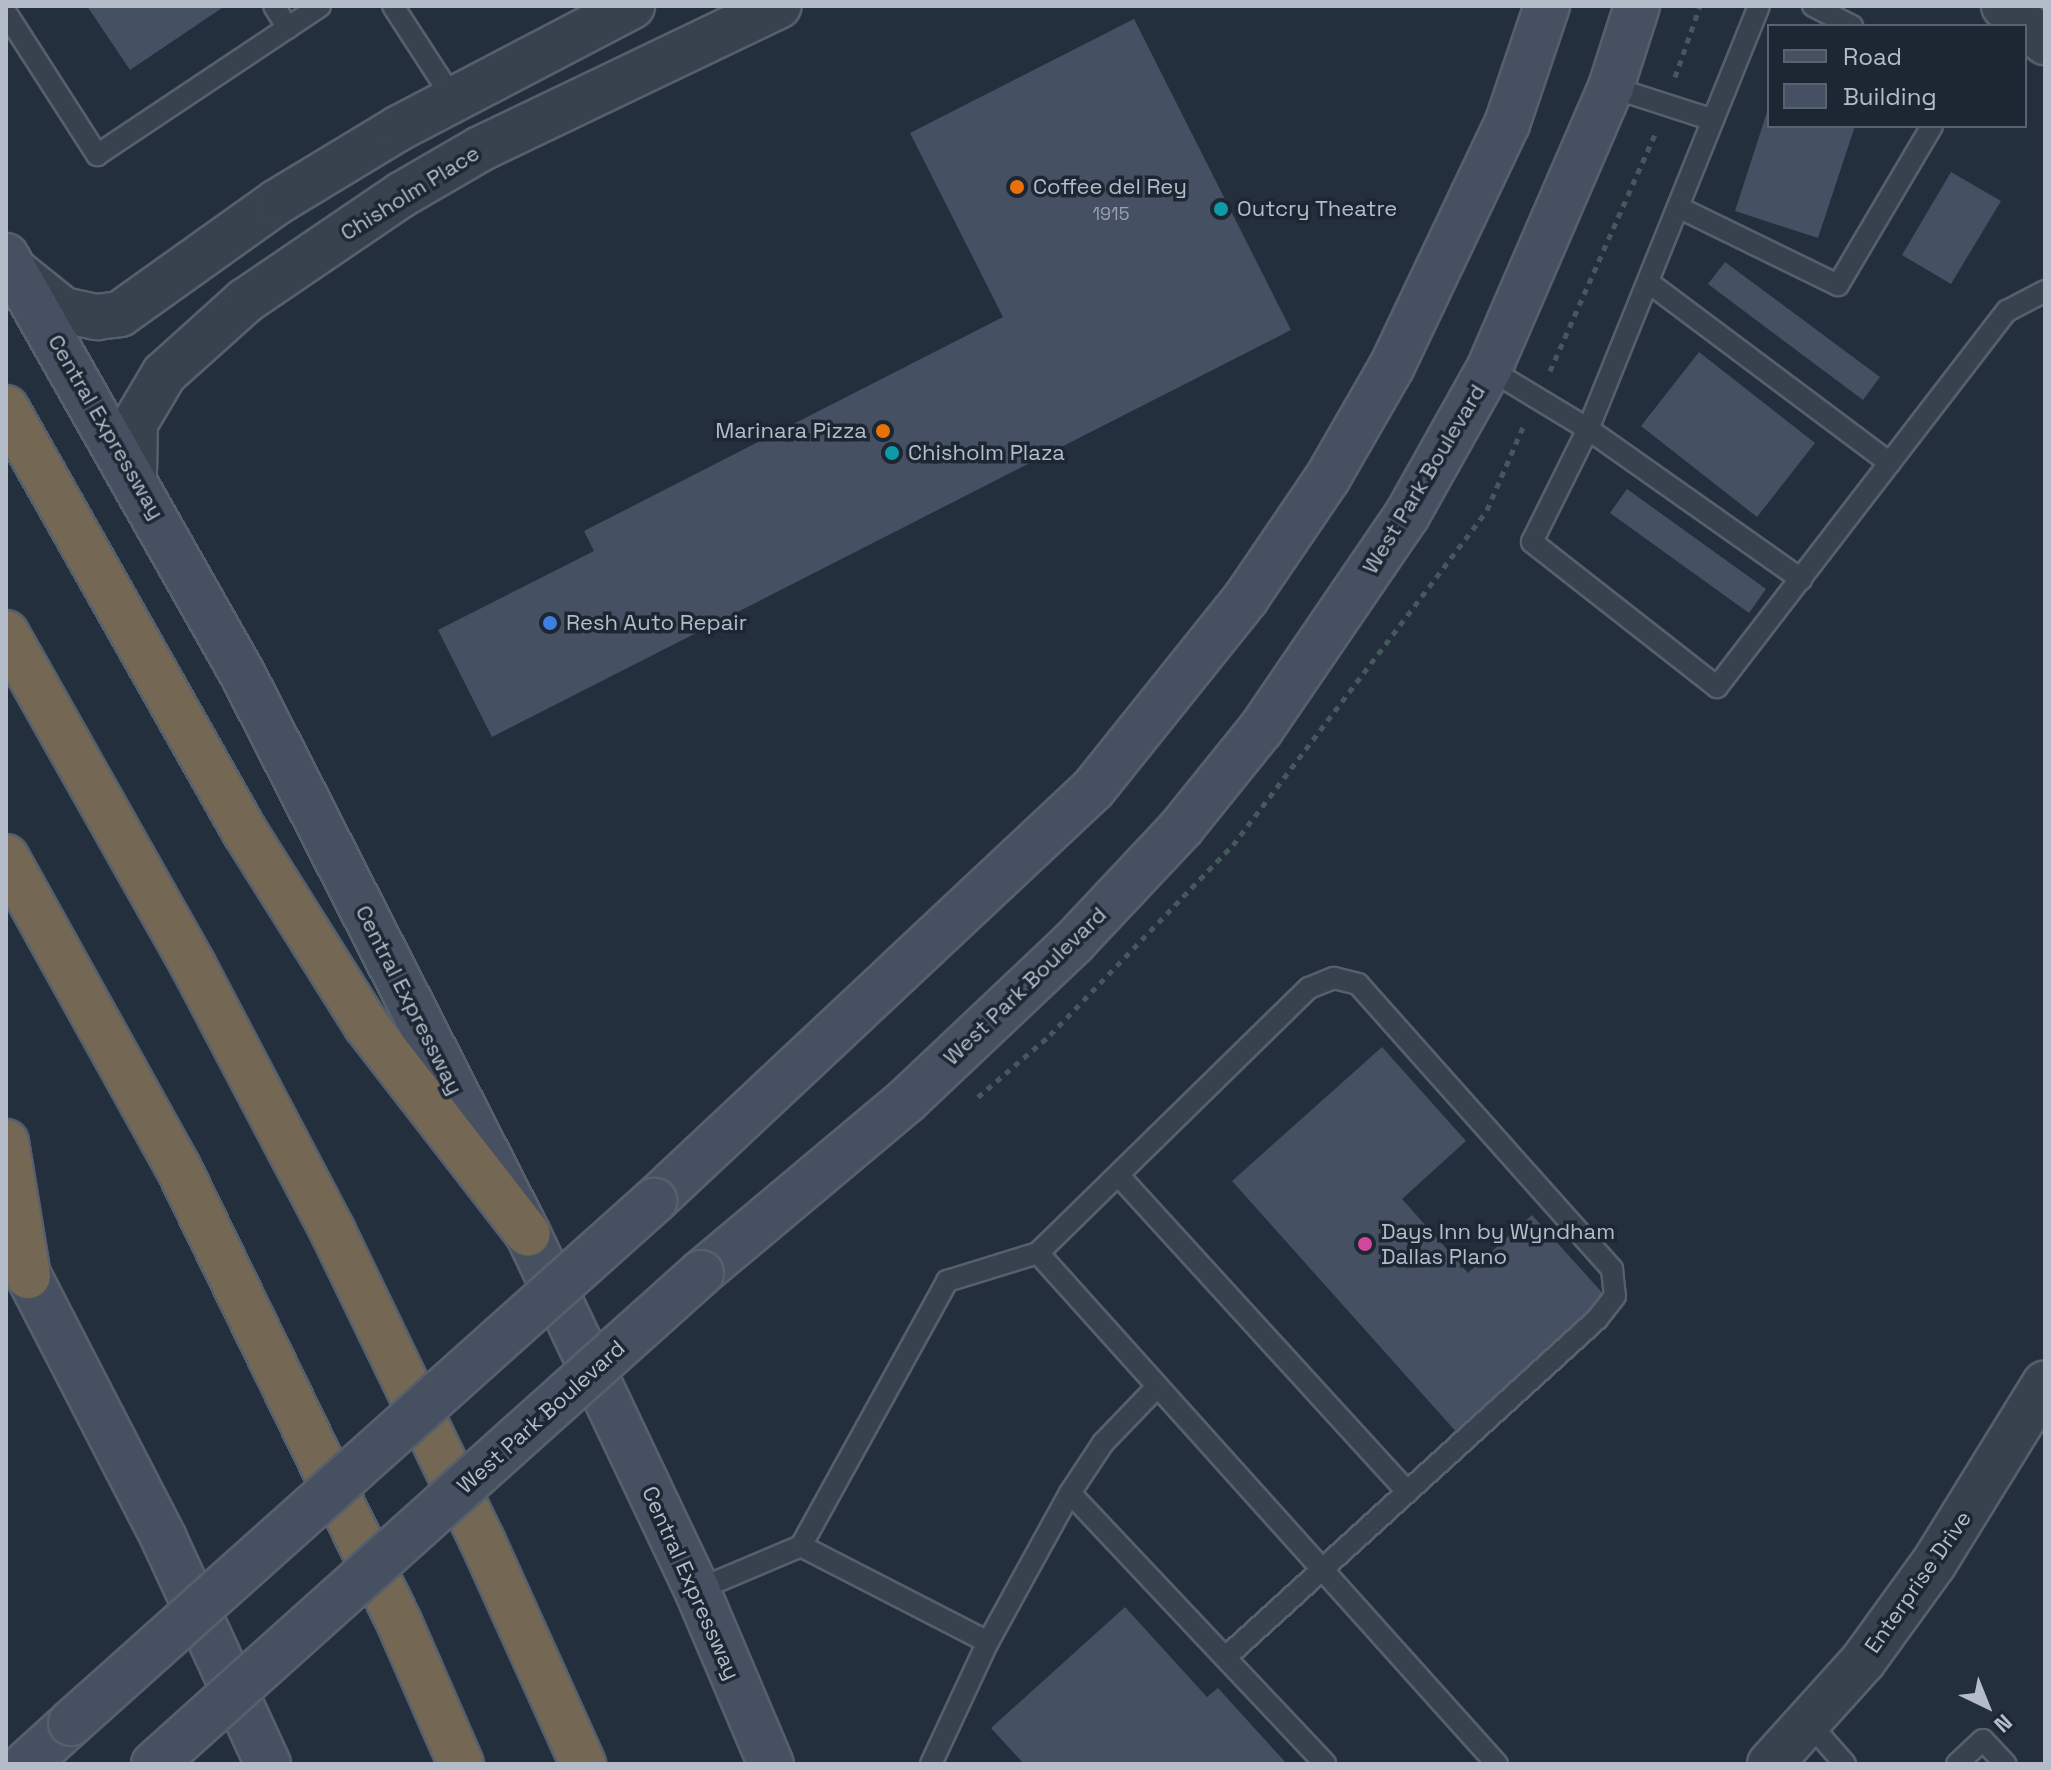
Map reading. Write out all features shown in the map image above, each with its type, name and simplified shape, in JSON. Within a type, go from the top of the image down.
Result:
[{"type":"highway","points":[[6,408],[245,832],[366,1025],[528,1234]]},
{"type":"highway","points":[[6,633],[193,965],[333,1232],[482,1540],[583,1764]]},
{"type":"highway","points":[[6,857],[178,1167],[392,1608],[461,1764]]},
{"type":"highway","points":[[6,1142],[28,1276]]},
{"type":"main road","points":[[26,1764],[654,1201],[1071,811],[1168,702],[1246,598],[1327,479],[1392,366],[1507,124],[1547,6]]},
{"type":"main road","name":"West Park Boulevard","points":[[154,1764],[701,1273],[906,1101],[1074,942],[1181,828],[1333,629],[1407,515],[1489,369],[1611,87],[1637,6]]},
{"type":"main road","name":"Central Expressway","points":[[11,264],[134,474],[242,673],[528,1234],[697,1590],[771,1764]]},
{"type":"main road","points":[[6,1233],[164,1539],[268,1764]]},
{"type":"street","points":[[11,264],[63,310],[97,317],[120,314],[277,202],[452,97],[632,6]]},
{"type":"street","name":"Chisholm Place","points":[[134,474],[135,423],[164,374],[245,301],[401,195],[480,149],[779,6]]},
{"type":"street","points":[[452,97],[480,149]]},
{"type":"street","name":"Enterprise Drive","points":[[1770,1764],[1810,1724],[1934,1563],[2045,1383]]},
{"type":"lane","points":[[274,6],[288,28]]},
{"type":"lane","points":[[6,13],[97,155],[320,6]]},
{"type":"lane","points":[[393,6],[452,97]]},
{"type":"lane","points":[[1759,6],[1588,429],[1532,542],[1717,687],[2007,311],[2045,291]]},
{"type":"lane","points":[[1813,6],[1848,24]]},
{"type":"lane","points":[[1611,87],[1713,120]]},
{"type":"lane","points":[[1678,207],[1838,285],[1931,128]]},
{"type":"lane","points":[[1648,282],[1890,463]]},
{"type":"lane","points":[[1489,369],[1588,429],[1801,579]]},
{"type":"lane","points":[[697,1590],[801,1546],[947,1281],[1038,1253],[1309,988],[1334,978],[1358,984],[1612,1269],[1615,1296],[1597,1319],[1225,1658]]},
{"type":"lane","points":[[1119,1176],[1408,1492]]},
{"type":"lane","points":[[1038,1253],[1156,1388],[1497,1764]]},
{"type":"lane","points":[[931,1764],[988,1642],[1070,1493],[1103,1443],[1156,1388]]},
{"type":"lane","points":[[1070,1493],[1325,1764]]},
{"type":"lane","points":[[801,1546],[988,1642]]},
{"type":"lane","points":[[1810,1724],[1845,1764]]},
{"type":"lane","points":[[1957,1764],[1983,1740],[2005,1764]]},
{"type":"building","points":[[87,6],[225,6],[130,70]]},
{"type":"building","name":"Chisholm Plaza","points":[[1134,19],[1291,330],[492,737],[438,630],[594,551],[584,531],[1003,317],[910,133]]},
{"type":"building","points":[[1767,112],[1767,128],[1854,128],[1818,238],[1735,211]]},
{"type":"building","points":[[1951,172],[2001,201],[1951,284],[1902,255]]},
{"type":"building","points":[[1725,262],[1880,377],[1863,400],[1708,284]]},
{"type":"building","points":[[1699,352],[1815,443],[1757,517],[1641,426]]},
{"type":"building","points":[[1627,489],[1766,589],[1749,613],[1610,513]]},
{"type":"building","name":"Days Inn by Wyndham Dallas Plano","points":[[1382,1047],[1466,1141],[1402,1199],[1468,1273],[1532,1215],[1617,1309],[1467,1444],[1232,1181]]},
{"type":"building","points":[[1125,1607],[1207,1697],[1218,1688],[1287,1764],[1024,1764],[991,1728]]},
{"type":"place","name":"Coffee del Rey","points":[[1017,187]]},
{"type":"place","name":"Outcry Theatre","points":[[1221,209]]},
{"type":"place","name":"Marinara Pizza","points":[[883,431]]},
{"type":"place","name":"Chisholm Plaza","points":[[892,453]]},
{"type":"place","name":"Resh Auto Repair","points":[[550,623]]},
{"type":"place","name":"Days Inn by Wyndham Dallas Plano","points":[[1365,1244]]}]
